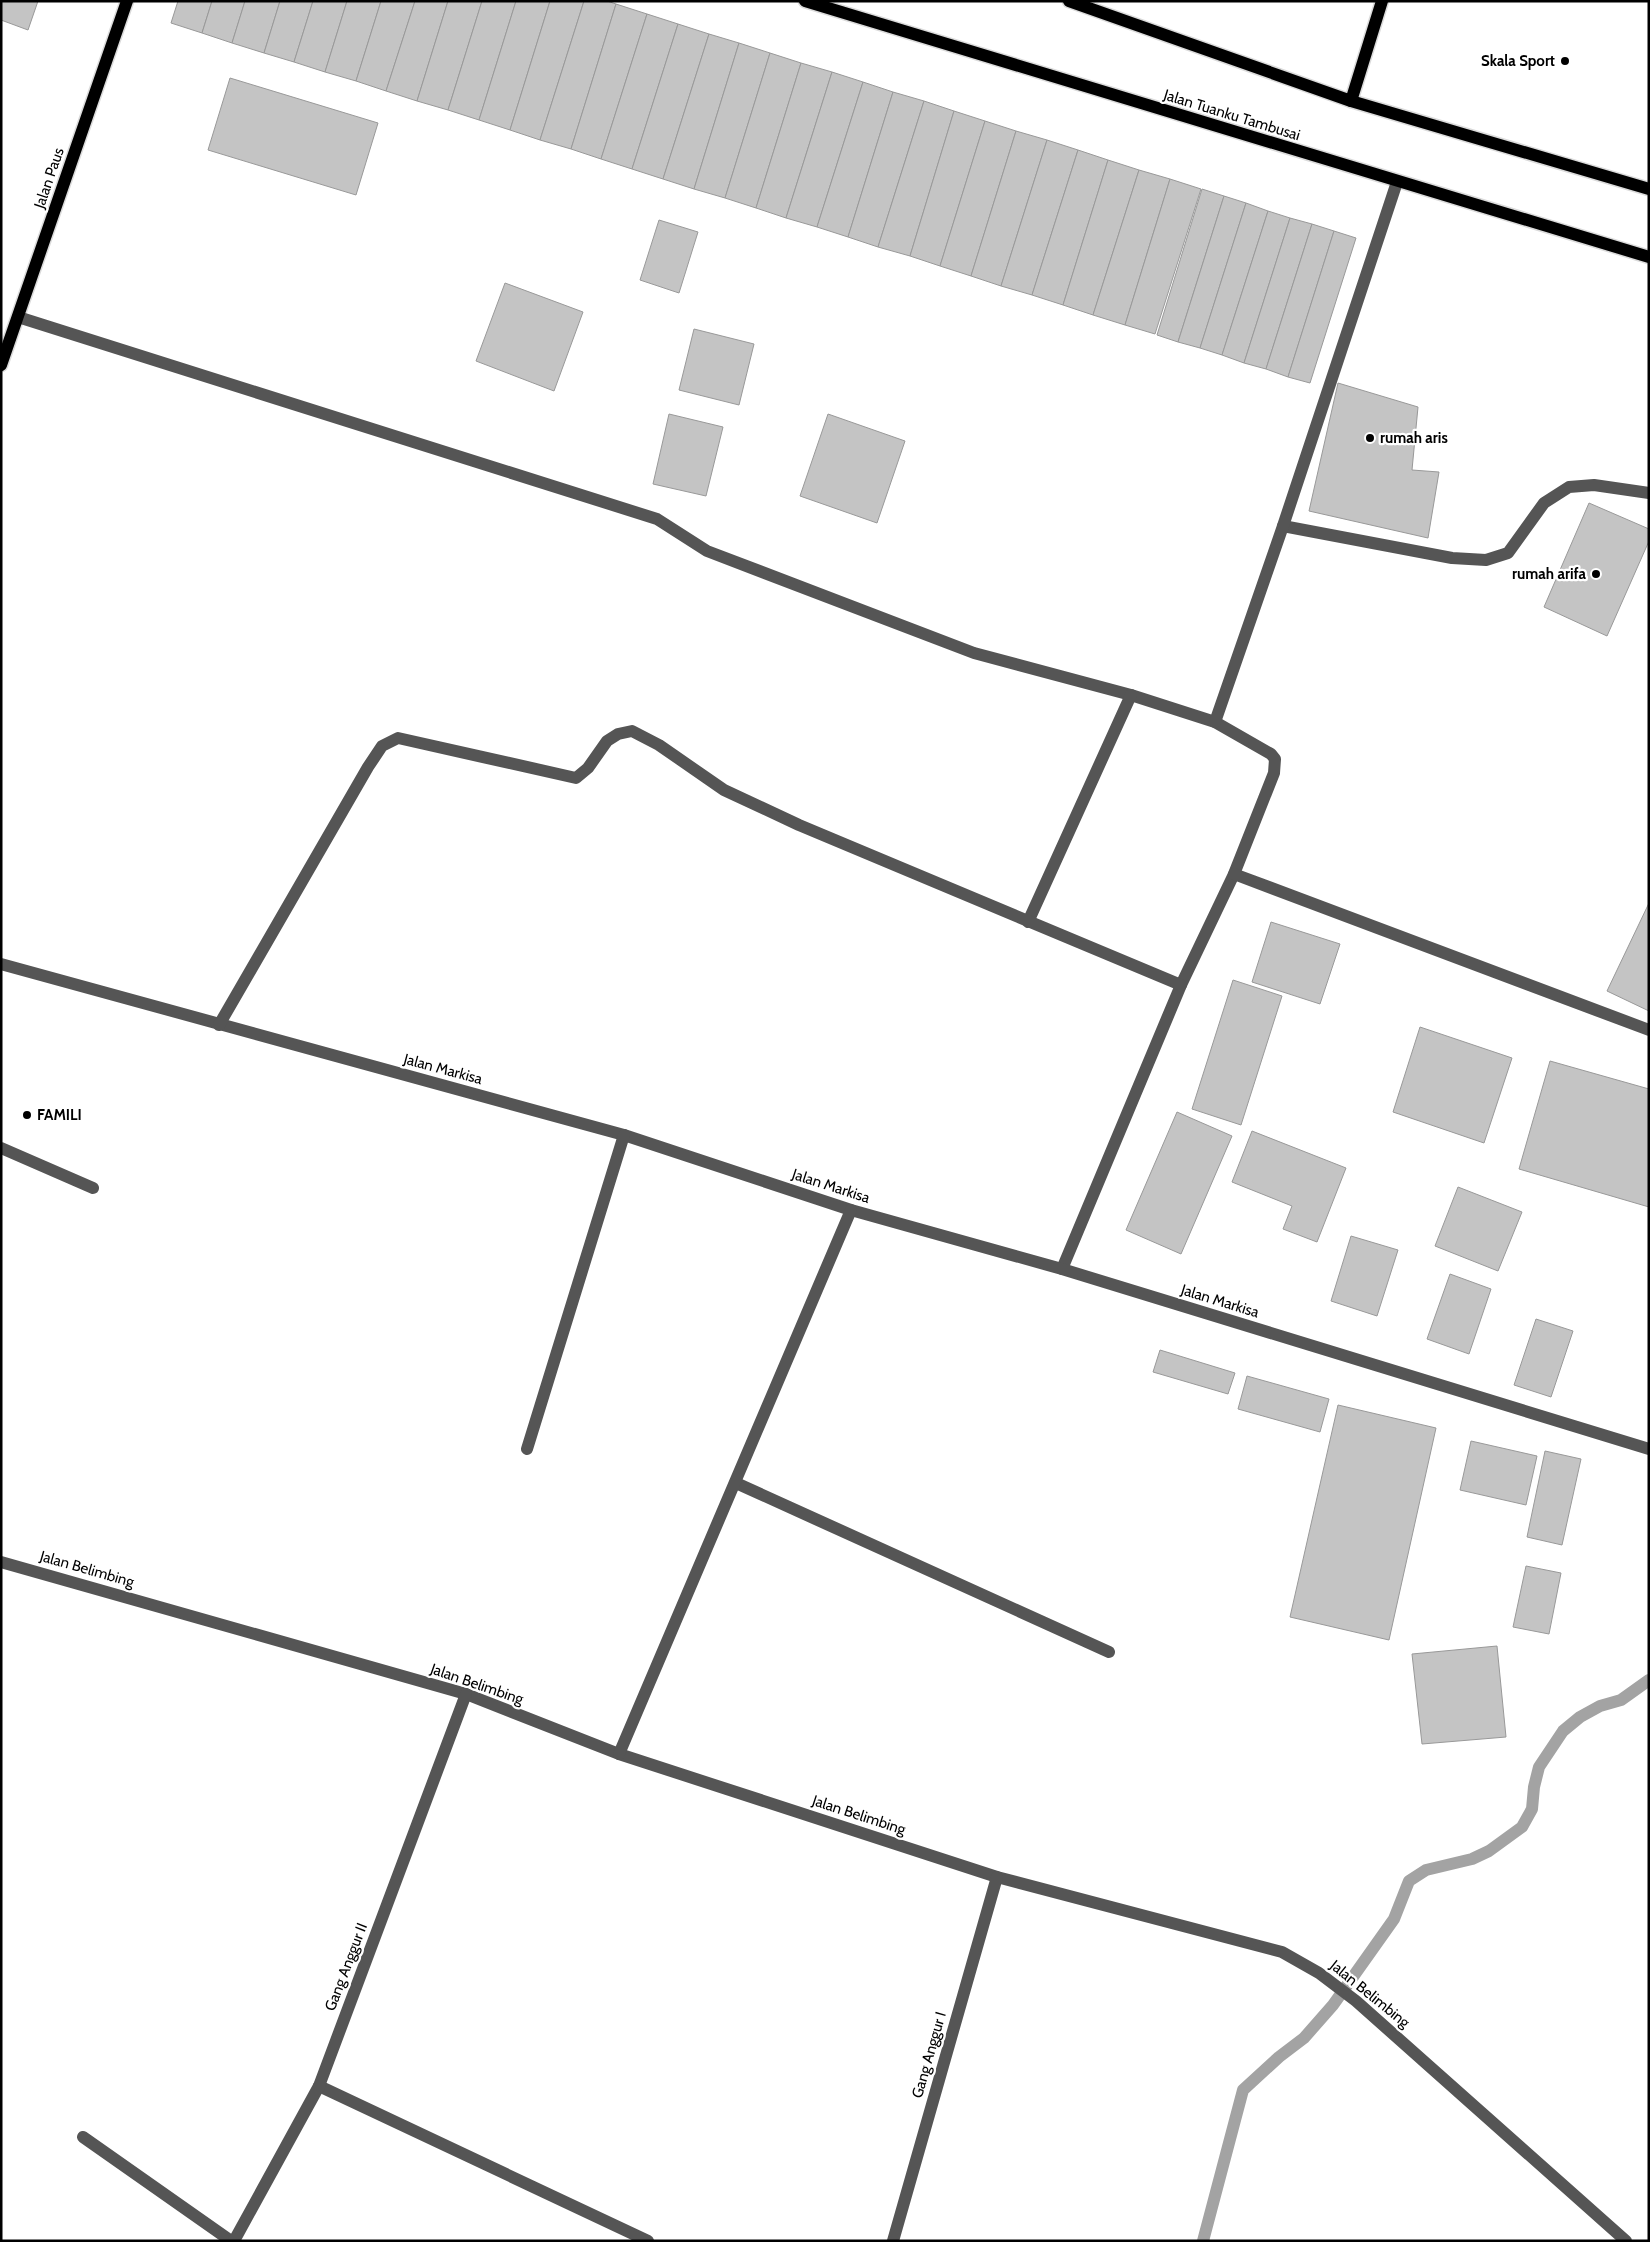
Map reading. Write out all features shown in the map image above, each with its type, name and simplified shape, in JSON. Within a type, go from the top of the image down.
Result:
[{"type":"main road","name":"Jalan Paus","points":[[1,365],[127,1]]},
{"type":"main road","name":"Jalan Tuanku Tambusai","points":[[805,1],[1649,258]]},
{"type":"main road","points":[[1069,1],[1351,100],[1649,189]]},
{"type":"main road","points":[[1351,100],[1382,1]]},
{"type":"street","points":[[1215,722],[1398,182]]},
{"type":"street","points":[[18,317],[657,520],[707,550],[974,654],[1131,695],[1215,722],[1271,754],[1275,759],[1274,773],[1234,874],[1181,985],[1062,1269]]},
{"type":"street","points":[[1283,526],[1452,558],[1486,560],[1508,553],[1544,503],[1569,487],[1594,485],[1649,493]]},
{"type":"street","points":[[1028,922],[1131,695]]},
{"type":"street","points":[[219,1025],[368,767],[382,746],[398,738],[576,778],[588,768],[608,741],[618,734],[632,732],[659,745],[733,794],[799,826],[1181,985]]},
{"type":"street","points":[[1234,874],[1649,1030]]},
{"type":"street","name":"Jalan Markisa","points":[[1,964],[624,1135],[850,1210],[1062,1269],[1649,1450]]},
{"type":"street","points":[[527,1449],[624,1135]]},
{"type":"street","points":[[1,1148],[93,1188]]},
{"type":"street","points":[[619,1754],[736,1483],[850,1210]]},
{"type":"street","points":[[736,1483],[1109,1652]]},
{"type":"street","name":"Jalan Belimbing","points":[[1,1562],[466,1694],[619,1754],[997,1878],[1282,1952],[1319,1972],[1356,2001],[1626,2241]]},
{"type":"street","name":"Gang Anggur II","points":[[232,2241],[319,2086],[466,1694]]},
{"type":"street","name":"Gang Anggur I","points":[[893,2241],[997,1878]]},
{"type":"street","points":[[319,2086],[648,2241]]},
{"type":"street","points":[[83,2138],[232,2241]]},
{"type":"building","points":[[1,1],[38,1],[28,30],[1,20]]},
{"type":"building","points":[[178,1],[212,1],[202,33],[171,23]]},
{"type":"building","points":[[212,1],[245,1],[232,43],[202,33]]},
{"type":"building","points":[[245,1],[280,1],[264,53],[232,43]]},
{"type":"building","points":[[280,1],[313,1],[294,62],[264,53]]},
{"type":"building","points":[[313,1],[347,1],[325,72],[294,62]]},
{"type":"building","points":[[347,1],[381,1],[356,81],[325,72]]},
{"type":"building","points":[[381,1],[415,1],[386,91],[356,81]]},
{"type":"building","points":[[415,1],[448,1],[417,101],[386,91]]},
{"type":"building","points":[[448,1],[482,1],[448,110],[417,101]]},
{"type":"building","points":[[482,1],[516,1],[479,120],[448,110]]},
{"type":"building","points":[[516,1],[550,1],[510,130],[479,120]]},
{"type":"building","points":[[550,1],[584,1],[540,140],[510,130]]},
{"type":"building","points":[[584,1],[607,1],[616,4],[571,149],[540,140]]},
{"type":"building","points":[[616,4],[647,14],[601,159],[571,149]]},
{"type":"building","points":[[647,14],[678,24],[632,169],[601,159]]},
{"type":"building","points":[[678,24],[709,34],[663,179],[632,169]]},
{"type":"building","points":[[709,34],[739,43],[694,189],[663,179]]},
{"type":"building","points":[[739,43],[770,53],[725,198],[694,189]]},
{"type":"building","points":[[770,53],[801,63],[756,208],[725,198]]},
{"type":"building","points":[[801,63],[832,72],[786,218],[756,208]]},
{"type":"building","points":[[832,72],[863,82],[817,227],[786,218]]},
{"type":"building","points":[[230,78],[378,123],[356,195],[208,150]]},
{"type":"building","points":[[863,82],[893,92],[848,237],[817,227]]},
{"type":"building","points":[[893,92],[924,101],[878,247],[848,237]]},
{"type":"building","points":[[924,101],[954,111],[910,256],[878,247]]},
{"type":"building","points":[[954,111],[985,121],[940,266],[910,256]]},
{"type":"building","points":[[985,121],[1016,131],[971,276],[940,266]]},
{"type":"building","points":[[1016,131],[1047,140],[1001,286],[971,276]]},
{"type":"building","points":[[1047,140],[1078,150],[1032,295],[1001,286]]},
{"type":"building","points":[[1078,150],[1108,160],[1063,305],[1032,295]]},
{"type":"building","points":[[1108,160],[1139,170],[1093,315],[1063,305]]},
{"type":"building","points":[[1139,170],[1170,179],[1125,325],[1093,315]]},
{"type":"building","points":[[1170,179],[1201,189],[1155,334],[1125,325]]},
{"type":"building","points":[[1202,189],[1224,196],[1178,342],[1157,335]]},
{"type":"building","points":[[1224,196],[1246,203],[1200,348],[1178,342]]},
{"type":"building","points":[[1246,203],[1268,211],[1222,355],[1200,348]]},
{"type":"building","points":[[1268,211],[1290,218],[1244,363],[1222,355]]},
{"type":"building","points":[[1290,218],[1312,224],[1266,369],[1244,363]]},
{"type":"building","points":[[659,220],[698,232],[679,293],[640,280]]},
{"type":"building","points":[[1312,224],[1334,231],[1288,377],[1266,369]]},
{"type":"building","points":[[1334,231],[1356,238],[1310,383],[1288,377]]},
{"type":"building","points":[[505,283],[583,312],[554,391],[476,361]]},
{"type":"building","points":[[694,329],[754,344],[739,405],[679,390]]},
{"type":"building","name":"rumah aris","points":[[1338,383],[1418,407],[1412,470],[1439,472],[1428,538],[1309,511]]},
{"type":"building","points":[[669,414],[723,427],[706,496],[653,484]]},
{"type":"building","points":[[828,414],[905,441],[877,523],[800,496]]},
{"type":"building","name":"rumah arifa","points":[[1589,503],[1649,529],[1649,541],[1607,636],[1544,607]]},
{"type":"building","points":[[1649,903],[1649,1011],[1607,991]]},
{"type":"building","points":[[1271,922],[1340,944],[1320,1004],[1252,982]]},
{"type":"building","points":[[1233,980],[1282,996],[1241,1125],[1192,1109]]},
{"type":"building","points":[[1420,1027],[1512,1058],[1484,1143],[1393,1112]]},
{"type":"building","points":[[1550,1061],[1649,1089],[1649,1207],[1519,1169]]},
{"type":"building","points":[[1177,1112],[1232,1136],[1181,1254],[1126,1230]]},
{"type":"building","points":[[1252,1131],[1346,1168],[1317,1242],[1283,1229],[1292,1206],[1232,1182]]},
{"type":"building","points":[[1458,1187],[1522,1212],[1498,1271],[1435,1246]]},
{"type":"building","points":[[1351,1236],[1398,1250],[1377,1316],[1331,1301]]},
{"type":"building","points":[[1450,1274],[1491,1289],[1469,1354],[1427,1339]]},
{"type":"building","points":[[1536,1319],[1573,1331],[1551,1397],[1514,1385]]},
{"type":"building","points":[[1160,1350],[1235,1373],[1228,1394],[1153,1372]]},
{"type":"building","points":[[1247,1376],[1329,1399],[1320,1432],[1238,1409]]},
{"type":"building","points":[[1338,1405],[1436,1428],[1389,1640],[1290,1617]]},
{"type":"building","points":[[1471,1441],[1537,1456],[1526,1505],[1460,1490]]},
{"type":"building","points":[[1545,1451],[1581,1459],[1562,1545],[1527,1537]]},
{"type":"building","points":[[1526,1566],[1561,1573],[1549,1634],[1513,1627]]},
{"type":"building","points":[[1497,1646],[1506,1737],[1422,1744],[1412,1654]]},
{"type":"waterway","points":[[1203,2241],[1243,2090],[1279,2057],[1304,2038],[1333,2005],[1394,1919],[1409,1881],[1426,1870],[1472,1859],[1489,1851],[1522,1827],[1532,1809],[1534,1787],[1539,1767],[1563,1731],[1580,1717],[1600,1706],[1621,1700],[1649,1680]]},
{"type":"place","name":"Skala Sport","points":[[1565,61]]},
{"type":"place","name":"rumah aris","points":[[1370,438]]},
{"type":"place","name":"rumah arifa","points":[[1596,574]]},
{"type":"place","name":"FAMILI","points":[[27,1115]]}]
